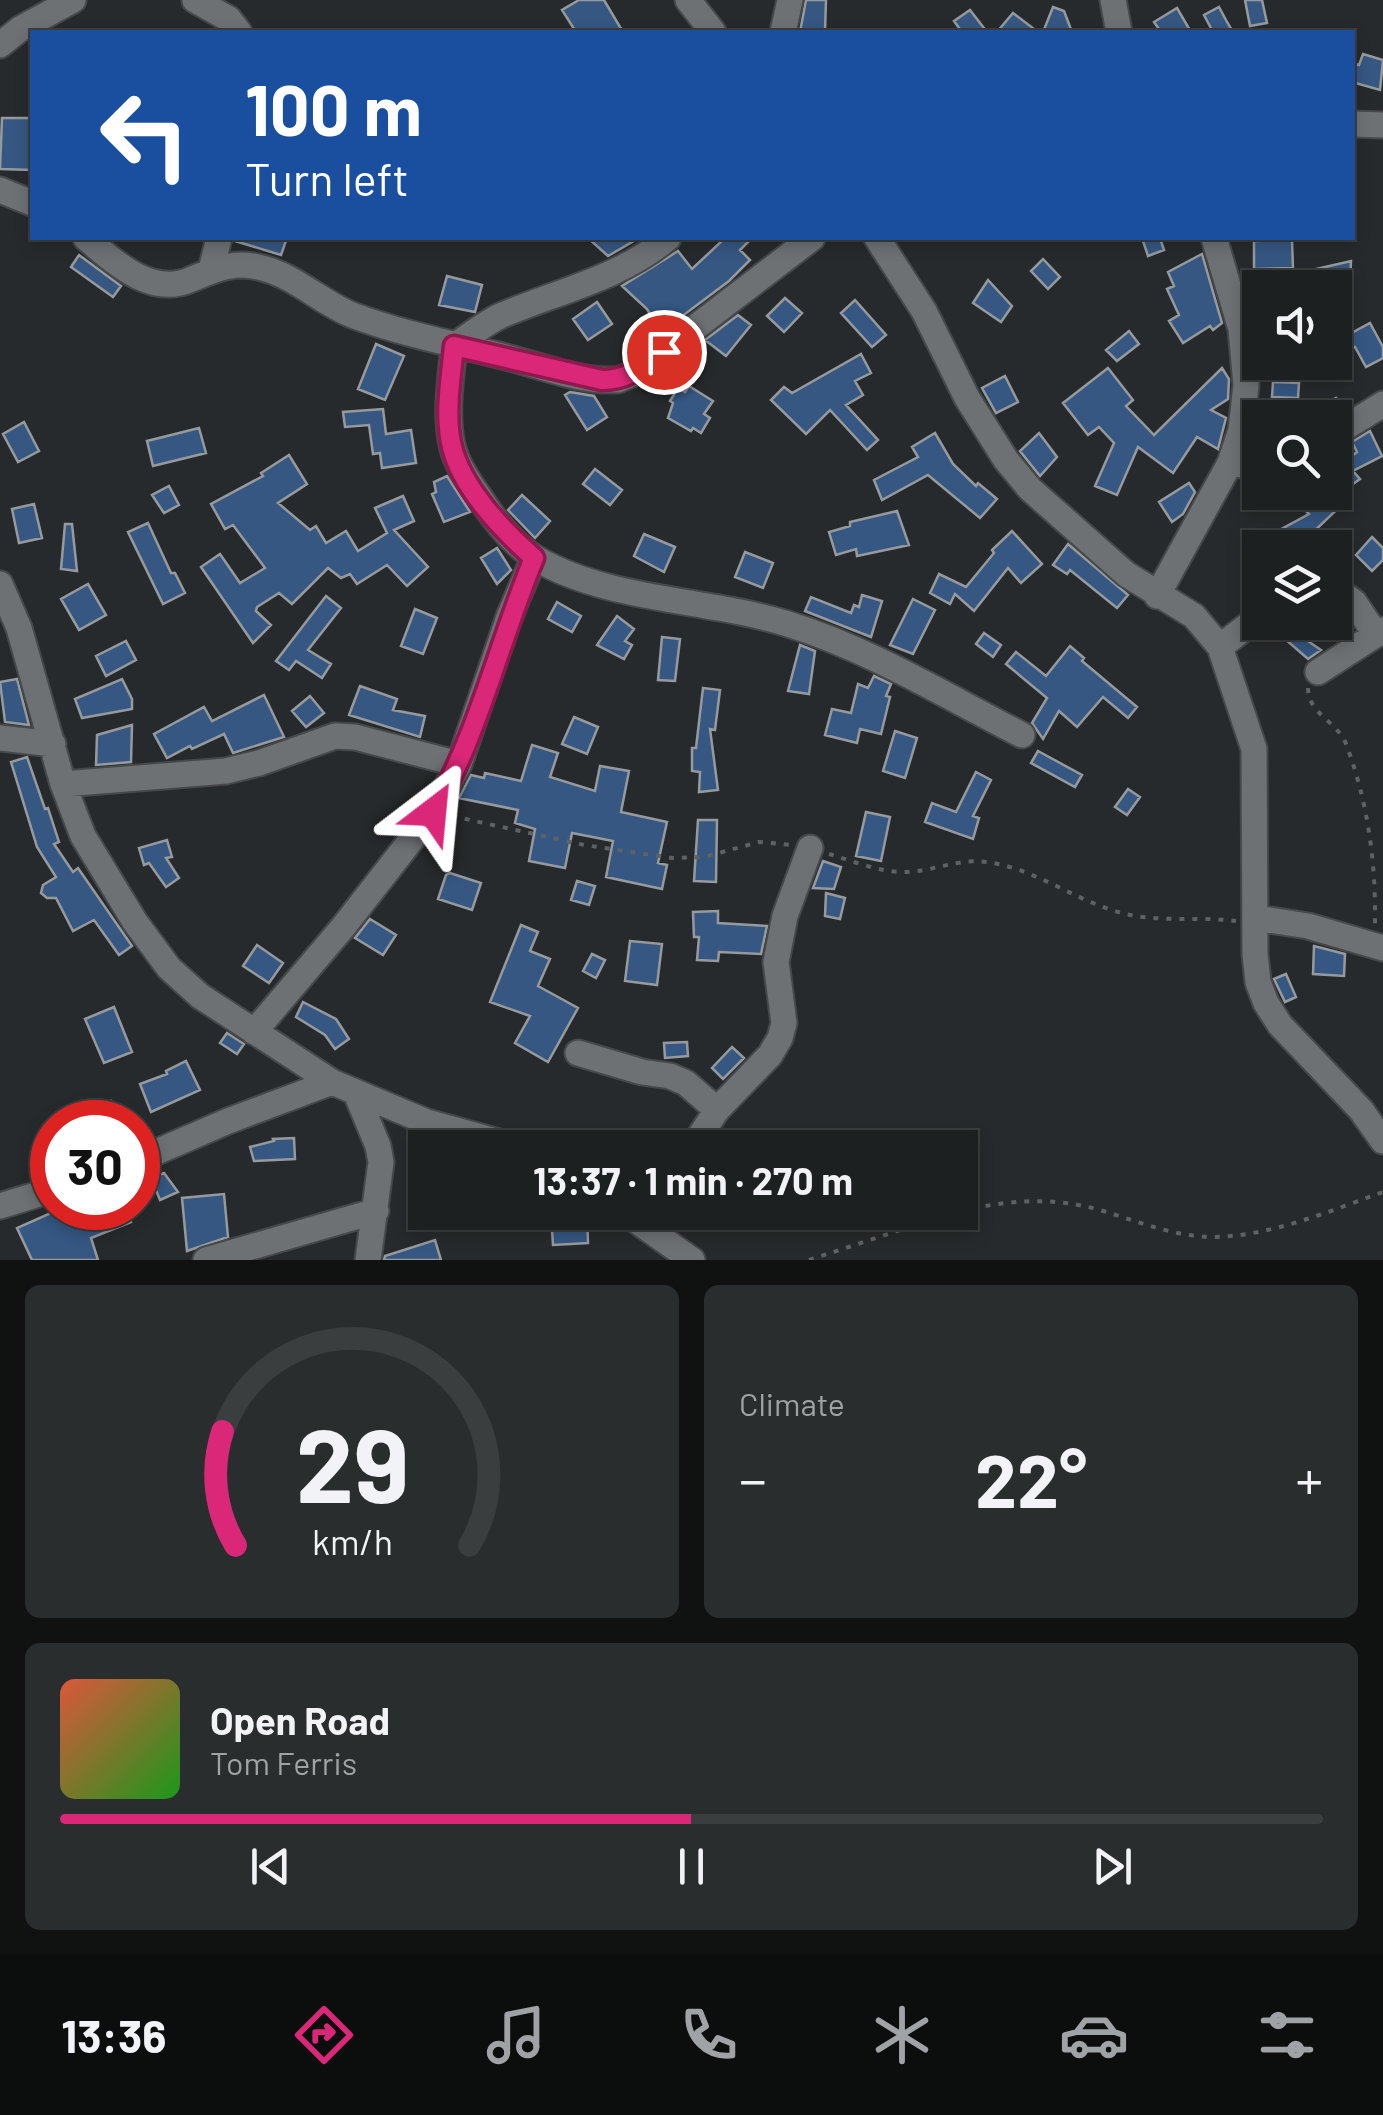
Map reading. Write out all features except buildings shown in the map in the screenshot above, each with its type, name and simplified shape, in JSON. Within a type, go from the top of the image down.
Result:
[{"type":"street","points":[[0,45],[20,28],[73,0]]},
{"type":"street","points":[[195,0],[229,19],[238,30]]},
{"type":"street","points":[[688,0],[712,30]]},
{"type":"street","points":[[783,30],[790,0]]},
{"type":"street","points":[[1113,0],[1119,30]]},
{"type":"street","points":[[1355,124],[1383,126]]},
{"type":"street","points":[[0,190],[30,203]]},
{"type":"street","points":[[88,240],[122,270],[154,282],[188,282],[210,270],[256,266],[281,274],[352,314],[454,346],[586,379],[618,380],[637,372],[692,333],[809,240]]},
{"type":"street","points":[[210,270],[218,240]]},
{"type":"street","points":[[454,346],[497,318],[621,270],[646,257],[666,240]]},
{"type":"street","points":[[878,240],[924,310],[967,398],[1030,490],[1126,574],[1194,616],[1220,647],[1254,749],[1258,982],[1280,1025],[1361,1110],[1383,1141]]},
{"type":"street","points":[[1158,596],[1230,463],[1241,430],[1246,385],[1241,329],[1215,240]]},
{"type":"street","points":[[454,346],[450,387],[452,448],[485,506],[507,534],[534,558],[596,582],[820,634],[1022,735]]},
{"type":"street","points":[[1352,423],[1383,404]]},
{"type":"street","points":[[1230,463],[1242,465]]},
{"type":"street","points":[[254,1032],[433,812],[459,764],[509,617],[534,558]]},
{"type":"street","points":[[0,584],[31,665],[63,784],[84,836],[135,922],[169,968],[200,996],[332,1082],[457,1130]]},
{"type":"street","points":[[1318,672],[1379,633],[1352,601]]},
{"type":"street","points":[[1220,647],[1242,630]]},
{"type":"street","points":[[63,784],[226,770],[259,763],[336,736],[355,737],[459,764]]},
{"type":"street","points":[[0,738],[53,744]]},
{"type":"street","points":[[704,1130],[717,1110],[770,1055],[780,1038],[784,1023],[776,962],[786,916],[810,848]]},
{"type":"street","points":[[1256,921],[1308,926],[1379,947]]},
{"type":"street","points":[[578,1053],[670,1076],[717,1110]]},
{"type":"street","points":[[160,1150],[332,1082]]},
{"type":"street","points":[[356,1093],[381,1162],[368,1260]]},
{"type":"street","points":[[0,1206],[30,1197]]},
{"type":"street","points":[[206,1260],[376,1212]]},
{"type":"street","points":[[668,1230],[692,1260]]},
{"type":"path","points":[[1318,672],[1310,682],[1308,696],[1347,745],[1359,784],[1376,870],[1379,947]]},
{"type":"path","points":[[433,812],[584,845],[674,858],[704,857],[760,842],[810,848],[905,872],[984,861],[1011,866],[1122,913],[1256,921]]},
{"type":"path","points":[[978,1208],[1014,1200],[1060,1202],[1100,1210],[1160,1230],[1212,1237],[1255,1233],[1383,1192]]},
{"type":"path","points":[[809,1260],[902,1230]]},
{"type":"route","points":[[433,812],[459,764],[509,617],[534,558],[507,534],[485,506],[452,448],[450,387],[454,346],[602,380],[618,380],[637,372],[664,352]]}]
